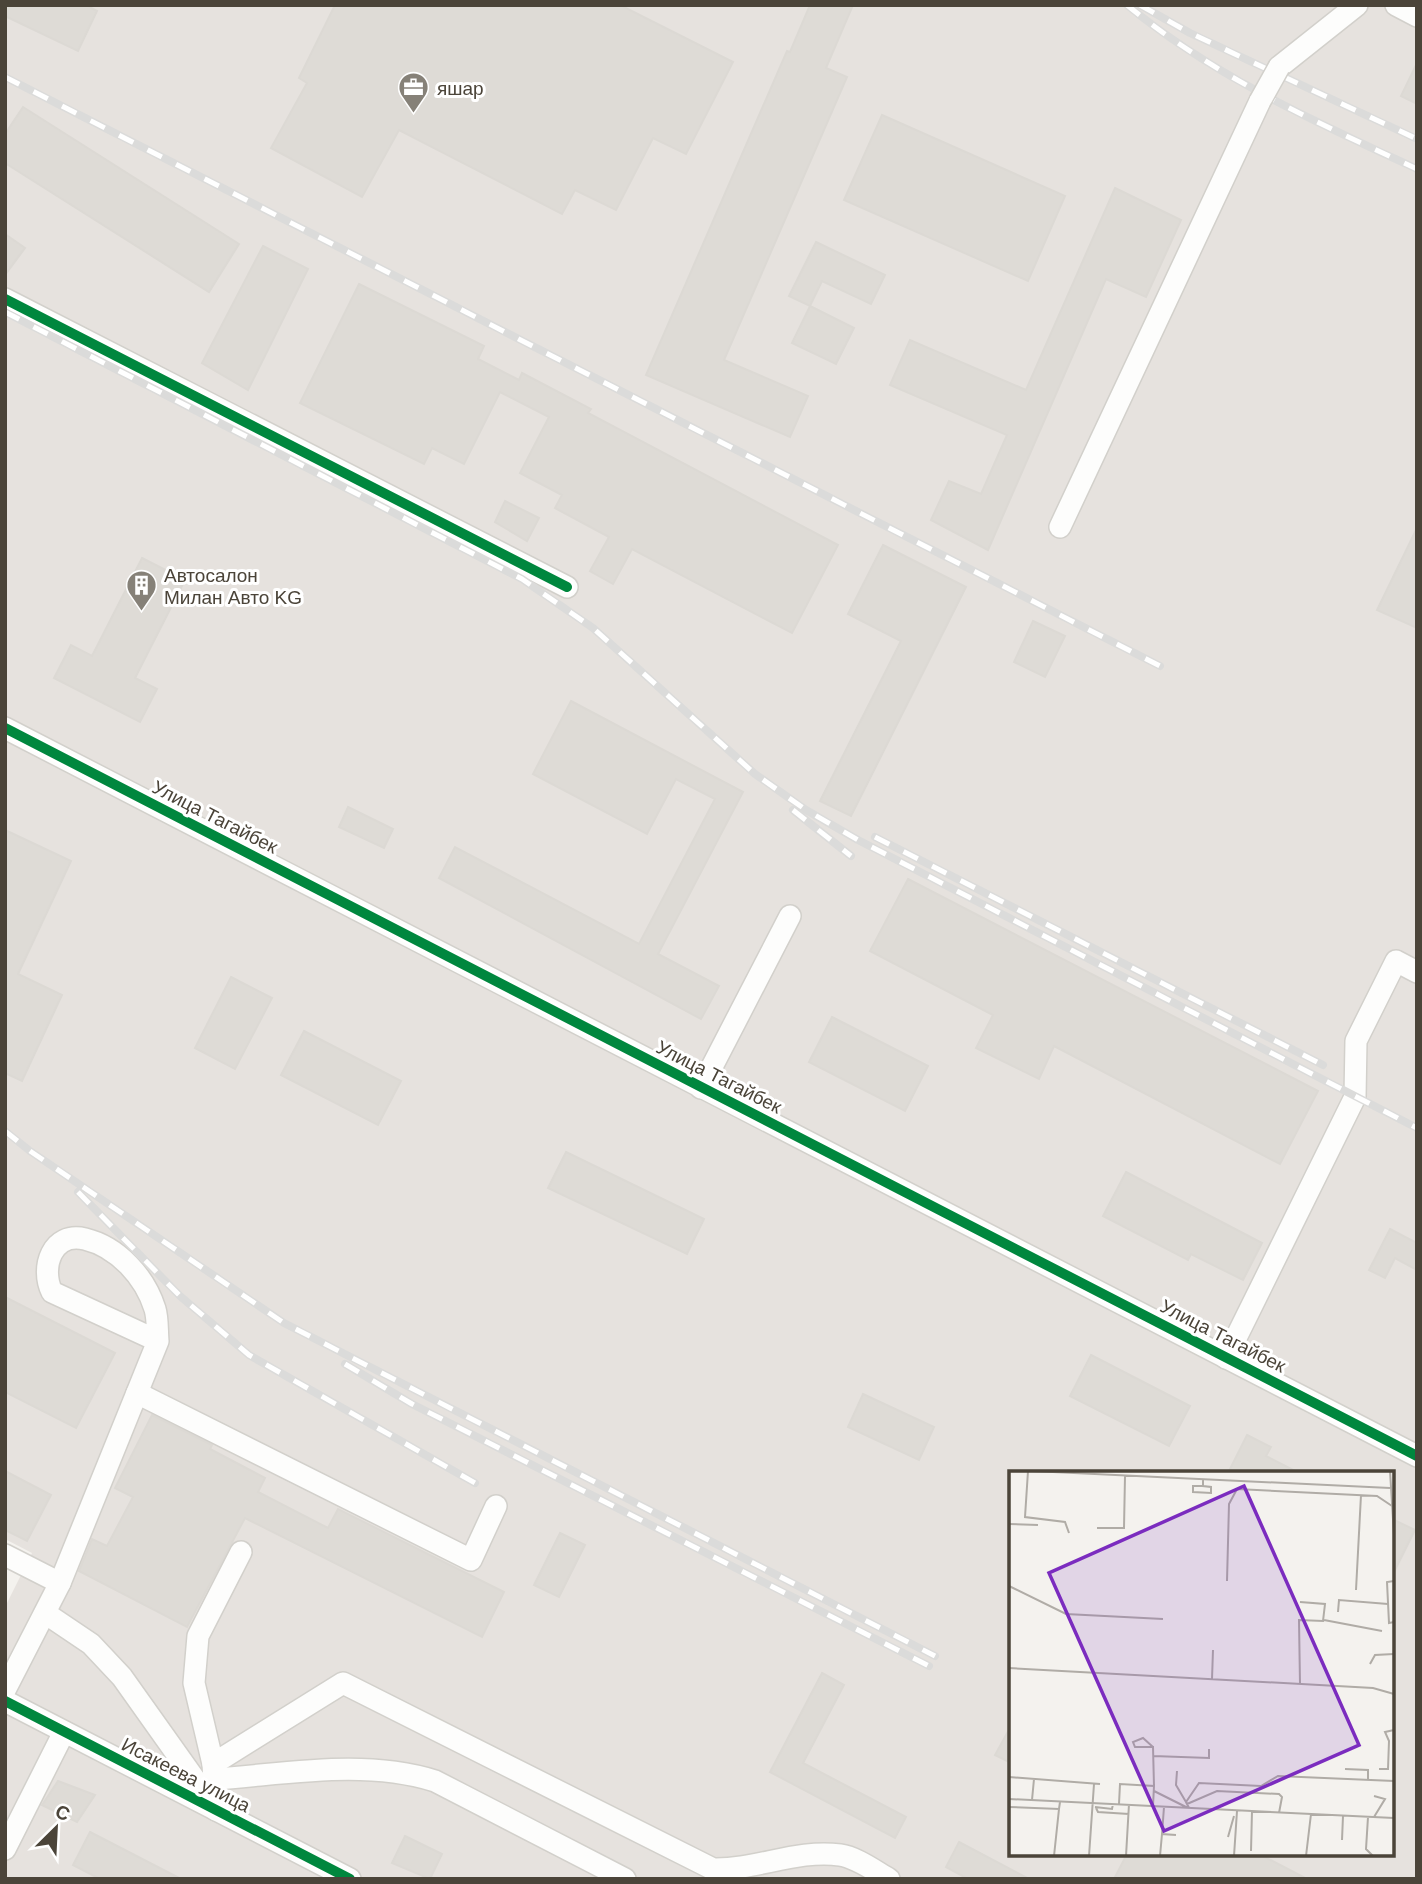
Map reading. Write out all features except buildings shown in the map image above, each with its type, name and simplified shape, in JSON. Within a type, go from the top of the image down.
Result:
[{"type":"street","points":[[1060,527],[1260,101],[1279,67],[1357,5]]},
{"type":"street","points":[[1396,5],[1417,16]]},
{"type":"street","points":[[5,299],[567,587]]},
{"type":"street","name":"Улица Тагайбек","points":[[5,729],[1417,1456]]},
{"type":"street","points":[[701,1088],[790,916]]},
{"type":"street","points":[[1226,1358],[1355,1097],[1356,1041],[1396,961],[1417,972]]},
{"type":"street","points":[[5,1690],[60,1583],[158,1342],[156,1311],[138,1275],[123,1259],[83,1238],[63,1241],[48,1257],[45,1279],[52,1292],[158,1342]]},
{"type":"street","points":[[137,1393],[471,1560],[496,1506]]},
{"type":"street","points":[[216,1810],[214,1772],[194,1683],[198,1636],[241,1552]]},
{"type":"street","points":[[5,1555],[60,1583]]},
{"type":"street","points":[[45,1613],[91,1644],[122,1677],[216,1810]]},
{"type":"street","points":[[214,1772],[343,1682],[713,1869],[737,1869],[812,1854],[842,1855],[889,1879]]},
{"type":"street","name":"Исакеева улица","points":[[5,1701],[350,1879]]},
{"type":"street","points":[[5,1849],[64,1731]]},
{"type":"street","points":[[214,1772],[379,1768],[410,1773],[435,1781],[625,1879]]},
{"type":"shaded area","points":[[5,5],[1417,7],[1417,1879],[5,1879],[5,1607],[32,1553],[5,1539]]},
{"type":"railway","points":[[1127,5],[1160,31],[1230,76],[1417,169]]},
{"type":"railway","points":[[1140,5],[1190,33],[1417,139]]},
{"type":"railway","points":[[5,77],[1160,666]]},
{"type":"railway","points":[[5,312],[522,579],[593,628],[755,774],[806,810],[858,840],[1417,1128]]},
{"type":"railway","points":[[793,810],[851,856]]},
{"type":"railway","points":[[875,837],[1323,1065]]},
{"type":"railway","points":[[5,1131],[30,1151],[284,1323],[935,1656]]},
{"type":"railway","points":[[78,1192],[180,1296],[249,1355],[475,1483]]},
{"type":"railway","points":[[345,1364],[412,1404],[929,1666]]},
{"type":"cycle path","points":[[5,299],[567,587]]},
{"type":"cycle path","points":[[5,728],[1417,1456]]},
{"type":"cycle path","points":[[5,1701],[350,1879]]},
{"type":"place","name":"яшар","points":[[414,115]]},
{"type":"place","name":"Автосалон Милан Авто KG","points":[[141,613]]}]
